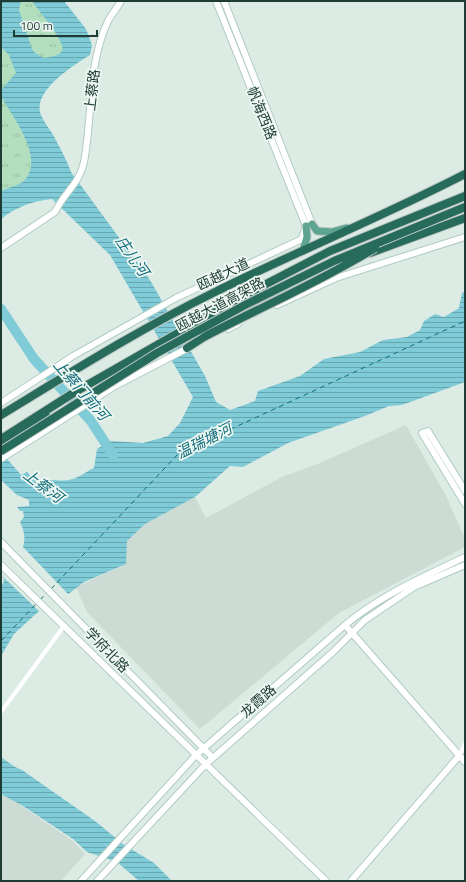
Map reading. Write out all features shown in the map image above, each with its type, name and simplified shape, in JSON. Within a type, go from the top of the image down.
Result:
[{"type":"highway","name":"瓯越大道","points":[[1,415],[64,376],[168,316],[211,294],[465,174]]},
{"type":"highway","name":"瓯越大道高架路","points":[[1,438],[88,384],[241,297],[330,251],[465,196]]},
{"type":"highway","name":"瓯越大道高架路","points":[[1,451],[157,353],[245,305],[334,260],[465,208]]},
{"type":"highway","points":[[1,446],[55,410],[134,362],[182,338],[247,310],[308,278],[376,250],[465,218]]},
{"type":"highway","points":[[187,348],[204,337],[255,310],[321,280],[395,236]]},
{"type":"main road","points":[[303,251],[309,225],[317,231],[332,232],[381,215]]},
{"type":"street","name":"上蔡路","points":[[1,248],[55,212],[60,202],[76,184],[84,163],[96,55],[108,21],[122,1]]},
{"type":"street","name":"帆海西路","points":[[216,1],[309,225]]},
{"type":"street","name":"帆海西路","points":[[224,1],[309,225]]},
{"type":"street","points":[[1,403],[74,356],[163,306],[302,239],[309,225]]},
{"type":"street","points":[[1,460],[114,386],[187,348],[228,330],[256,314],[336,278],[465,237]]},
{"type":"street","points":[[228,330],[247,310]]},
{"type":"street","points":[[465,491],[428,431],[422,433],[465,504]]},
{"type":"street","name":"学府北路","points":[[2,544],[10,550],[213,758]]},
{"type":"street","name":"龙霞路","points":[[81,881],[196,755],[345,625],[363,610],[400,588],[465,556]]},
{"type":"street","name":"龙霞路","points":[[97,881],[205,765],[365,620],[414,587],[465,564]]},
{"type":"street","points":[[1,565],[326,881]]},
{"type":"street","points":[[345,625],[465,762]]},
{"type":"street","points":[[1,712],[64,626]]},
{"type":"street","points":[[351,881],[459,756],[465,744]]},
{"type":"shaded area","points":[[406,425],[447,498],[465,539],[465,547],[339,613],[200,729],[87,612],[76,587],[126,564],[127,541],[145,524],[195,497],[206,518],[282,477],[320,463]]},
{"type":"shaded area","points":[[1,792],[73,841],[85,854],[61,881],[1,881]]},
{"type":"green space","points":[[1,1],[53,1],[74,45],[26,105],[60,166],[1,210]]},
{"type":"water","points":[[1,1],[21,1],[19,10],[32,49],[35,53],[44,58],[59,54],[62,51],[62,47],[51,26],[32,1],[64,1],[86,29],[92,45],[90,55],[66,71],[49,86],[40,103],[41,115],[60,147],[71,172],[150,280],[205,376],[216,402],[230,410],[255,401],[258,391],[300,376],[324,359],[360,352],[383,340],[407,337],[420,330],[424,321],[435,314],[444,317],[459,308],[462,293],[465,292],[465,382],[402,405],[389,406],[288,443],[243,467],[230,466],[195,497],[145,524],[127,541],[126,564],[84,582],[49,609],[38,612],[14,634],[1,656],[1,587],[4,581],[3,576],[18,557],[24,545],[23,530],[20,522],[24,517],[23,511],[20,511],[17,507],[29,506],[29,500],[17,495],[1,480],[1,452],[21,475],[27,472],[37,483],[46,480],[72,479],[94,468],[97,449],[111,441],[143,443],[168,436],[180,423],[193,397],[110,255],[52,199],[25,205],[1,219],[1,191],[21,183],[29,174],[31,164],[30,152],[26,140],[20,127],[1,96],[1,90],[16,73],[9,55],[1,47]]},
{"type":"water","points":[[1,757],[95,821],[123,844],[154,863],[172,881],[139,881],[117,862],[87,852],[73,839],[23,806],[1,794]]},
{"type":"pier","points":[[22,546],[69,595],[47,613],[42,614],[1,575],[2,567]]},
{"type":"waterway","name":"上蔡门前河","points":[[1,309],[34,359],[91,421],[113,455]]},
{"type":"ferry route","points":[[51,589],[179,453],[465,321]]},
{"type":"ferry route","points":[[40,600],[47,592]]},
{"type":"ferry route","points":[[1,641],[36,604]]},
{"type":"water label","name":"庄儿河","points":[[132,256]]},
{"type":"water label","name":"温瑞塘河","points":[[204,441]]},
{"type":"water label","name":"上蔡河","points":[[43,486]]}]
